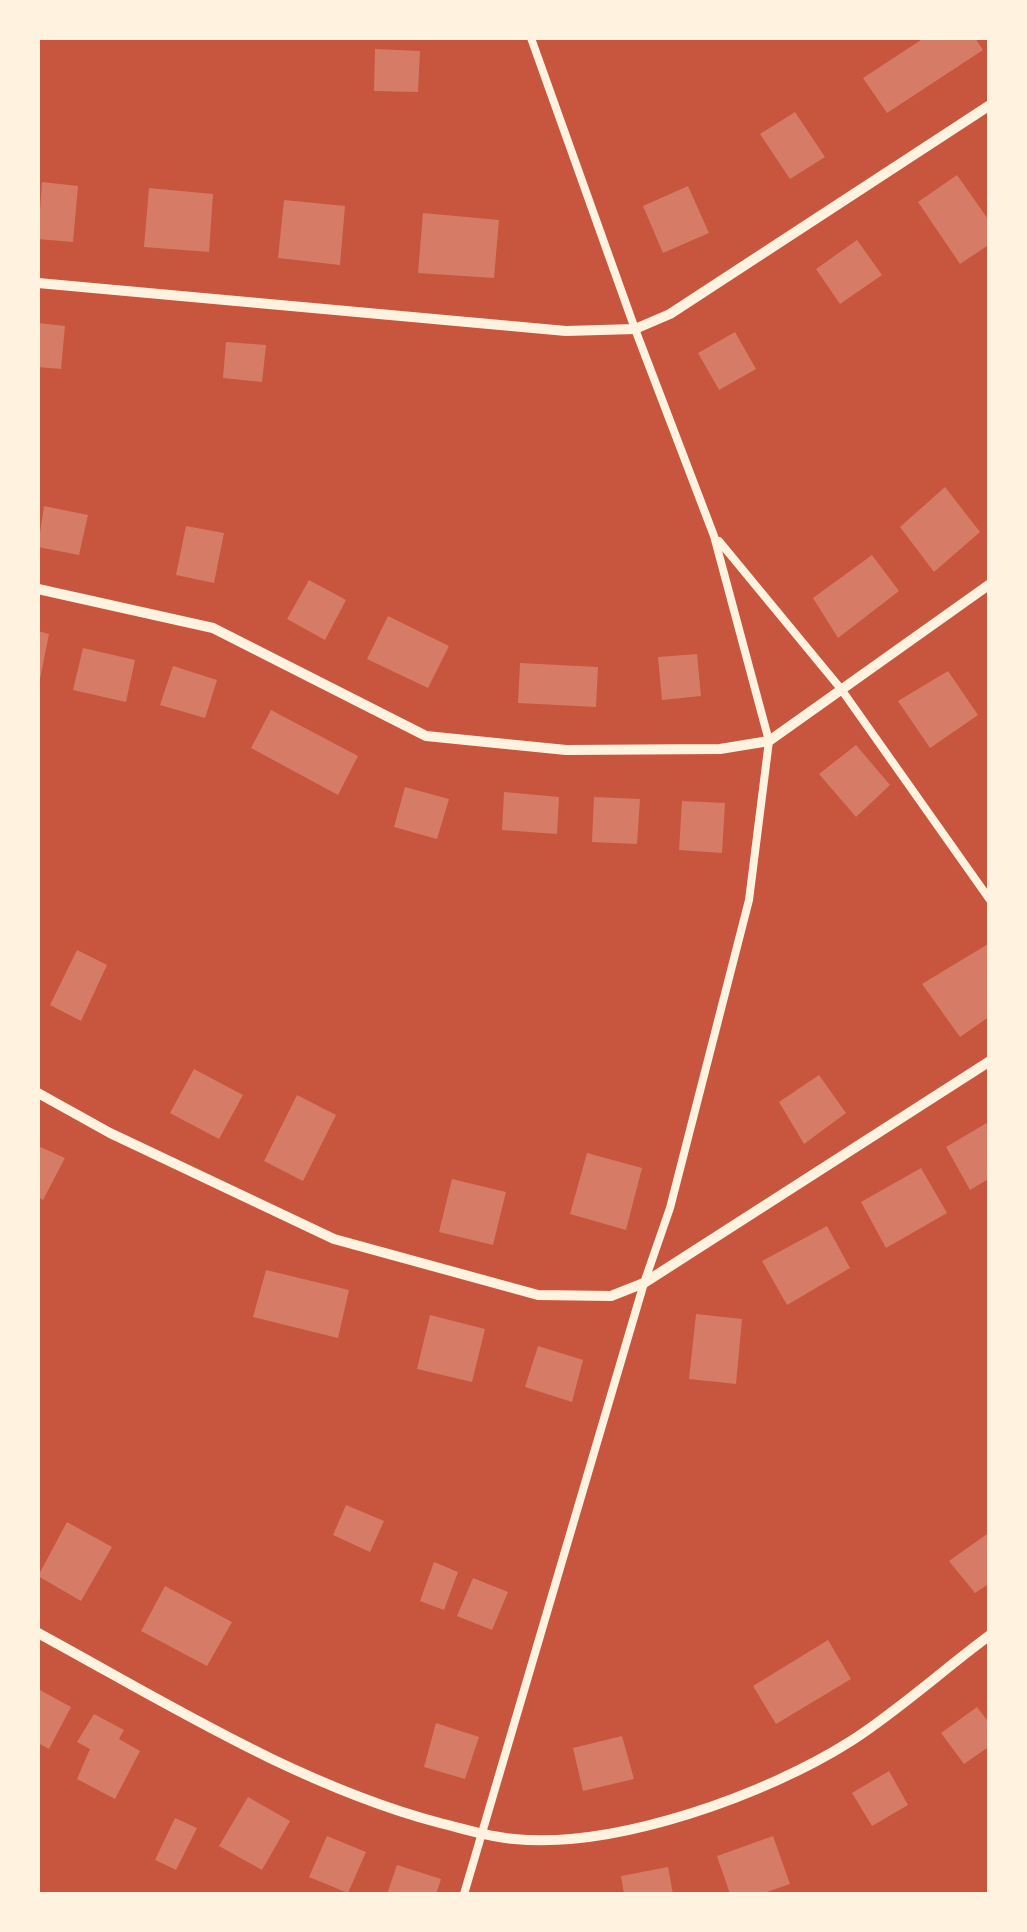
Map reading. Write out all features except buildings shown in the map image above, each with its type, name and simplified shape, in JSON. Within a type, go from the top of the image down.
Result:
[{"type":"street","points":[[38,283],[566,331],[636,329],[698,299],[990,106]]},
{"type":"street","points":[[38,589],[213,628],[426,736],[566,750],[720,749],[769,740],[990,584]]},
{"type":"street","points":[[38,1093],[110,1133],[334,1240],[538,1295],[611,1296],[644,1283],[990,1061]]},
{"type":"street","points":[[38,1632],[248,1746],[360,1798],[480,1834],[547,1841],[581,1838],[676,1818],[767,1786],[852,1740],[990,1635]]},
{"type":"lane","points":[[464,1894],[644,1283],[670,1208],[749,900],[769,740],[714,536],[532,38]]},
{"type":"lane","points":[[714,536],[842,689],[990,900]]}]
